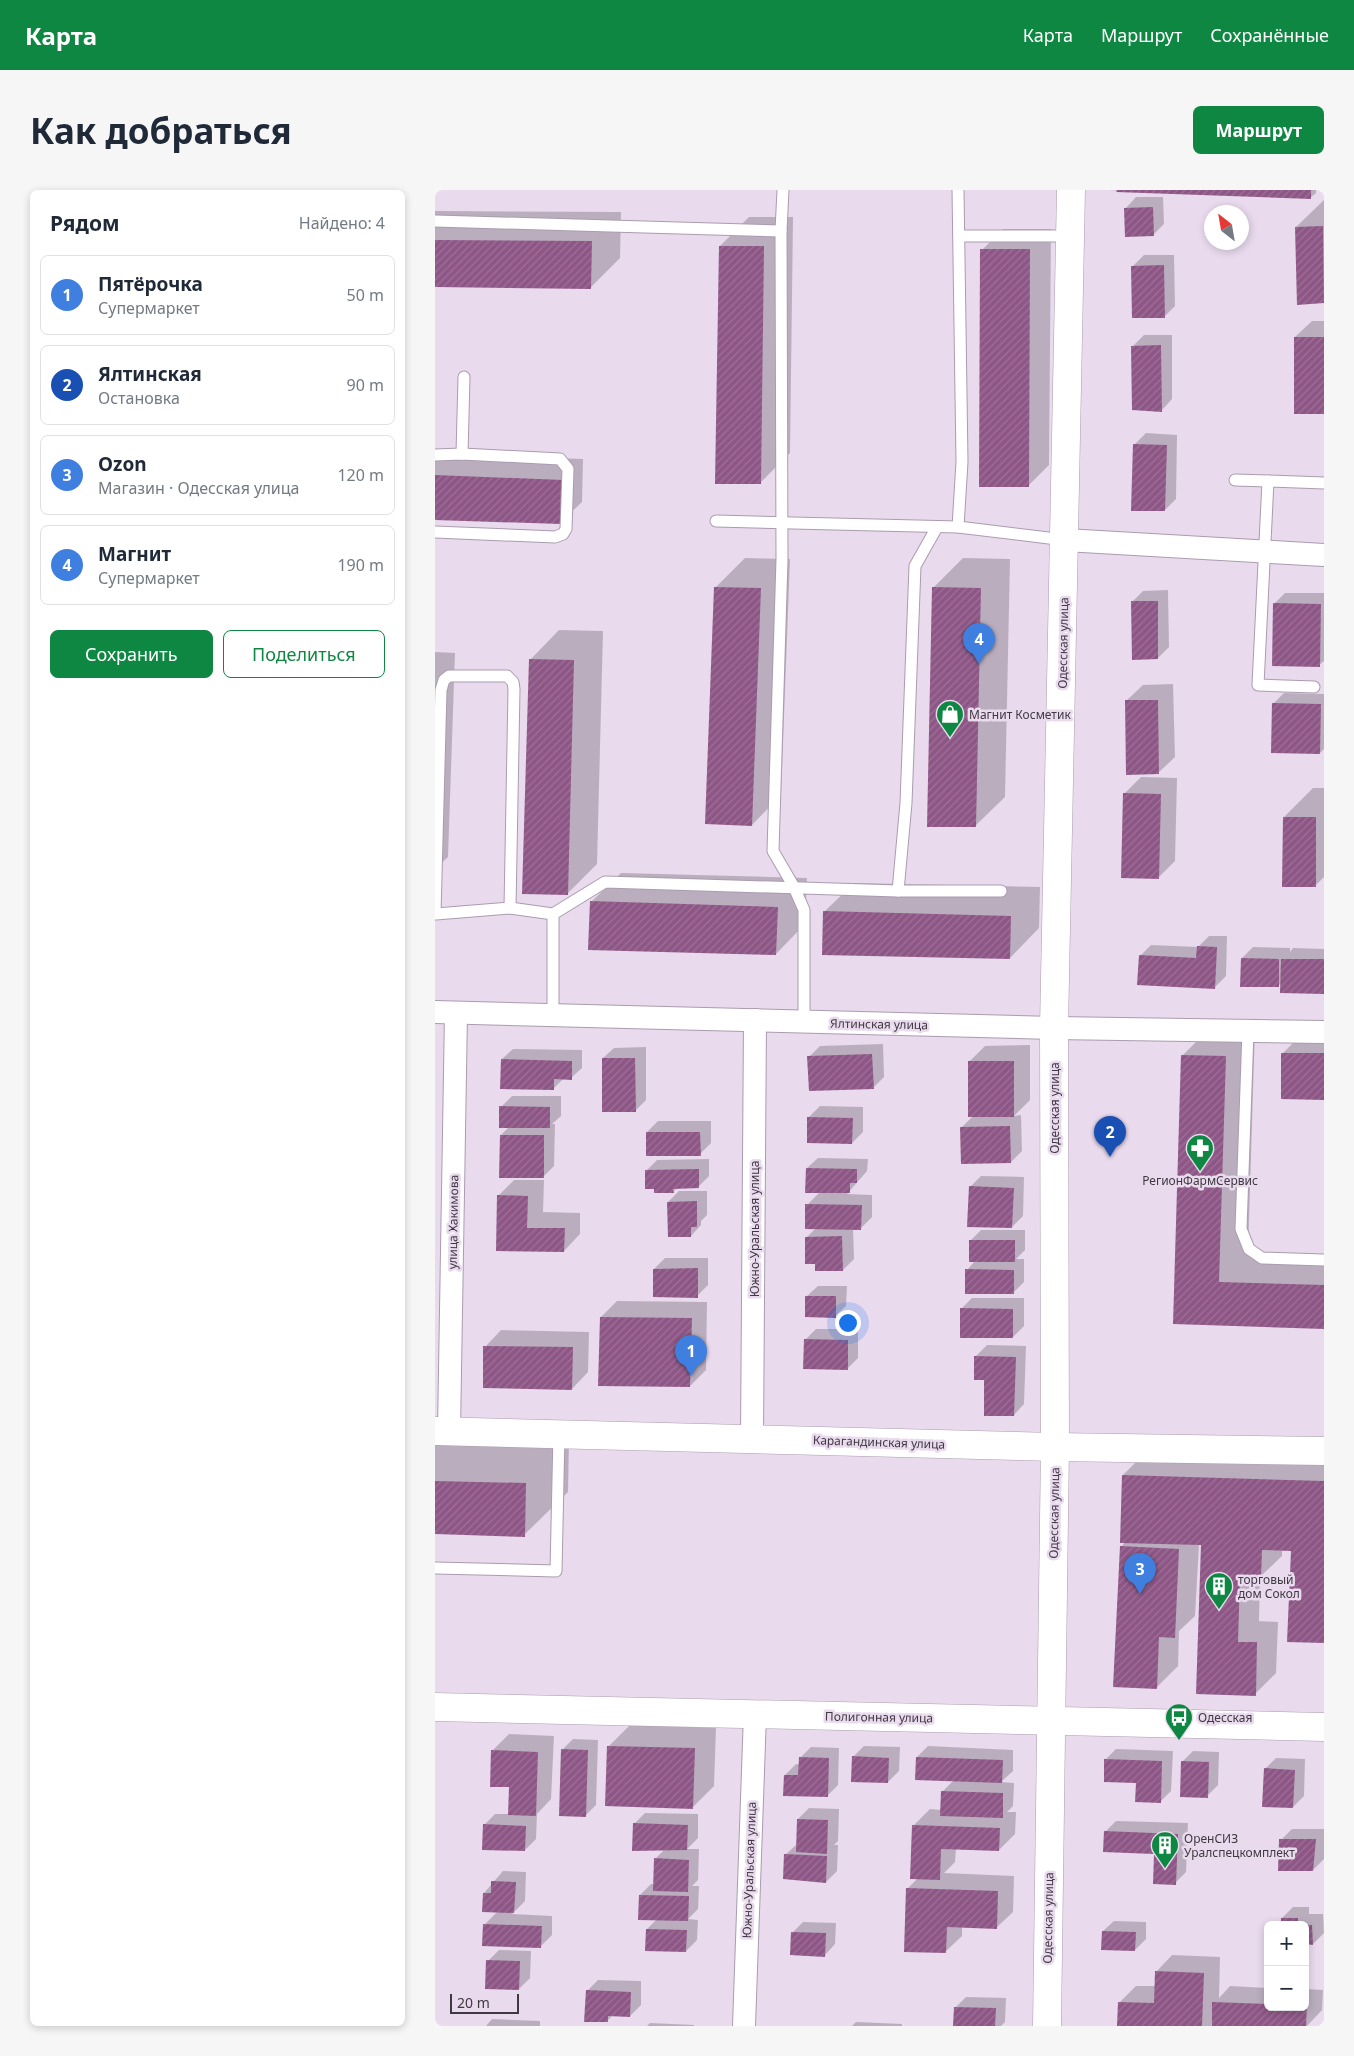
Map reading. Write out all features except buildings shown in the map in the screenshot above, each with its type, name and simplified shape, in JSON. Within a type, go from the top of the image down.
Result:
[{"type":"street","name":"Одесская улица","points":[[1047,2026],[1055,1447],[1054,1028],[1071,190]]},
{"type":"street","points":[[1065,540],[1324,554]]},
{"type":"street","name":"Ялтинская улица","points":[[446,1012],[1054,1028],[1324,1032]]},
{"type":"street","name":"улица Хакимова","points":[[442,1431],[446,1012]]},
{"type":"street","name":"Южно-Уральская улица","points":[[752,1438],[755,1020]]},
{"type":"street","name":"Карагандинская улица","points":[[442,1431],[1055,1447],[1324,1451]]},
{"type":"street","name":"Полигонная улица","points":[[435,1707],[1324,1727]]},
{"type":"street","name":"Южно-Уральская улица","points":[[744,2026],[755,1714]]},
{"type":"lane","points":[[783,190],[781,231],[782,570],[773,850],[794,887],[804,910],[804,1022]]},
{"type":"lane","points":[[958,527],[962,462],[959,190]]},
{"type":"lane","points":[[435,221],[781,231]]},
{"type":"lane","points":[[959,236],[1070,236]]},
{"type":"lane","points":[[462,454],[464,377]]},
{"type":"lane","points":[[435,455],[462,454],[560,459],[568,469],[566,529],[563,534],[555,537],[435,532]]},
{"type":"lane","points":[[1235,480],[1324,482]]},
{"type":"lane","points":[[1268,481],[1258,686],[1314,687]]},
{"type":"lane","points":[[715,521],[781,521],[958,527],[1065,540]]},
{"type":"lane","points":[[898,891],[907,802],[915,566],[937,527]]},
{"type":"lane","points":[[510,908],[513,682],[507,676],[449,676],[444,680],[441,690],[436,914],[510,908],[553,914],[605,882],[898,891],[1001,891]]},
{"type":"lane","points":[[553,914],[553,1015]]},
{"type":"lane","points":[[1248,1031],[1241,1229],[1249,1249],[1262,1258],[1324,1260]]},
{"type":"lane","points":[[435,1568],[556,1570],[559,1434]]},
{"type":"place","name":"Магнит","points":[[979,664]]},
{"type":"place","name":"Магнит Косметик","points":[[950,738]]},
{"type":"place","name":"Ялтинская","points":[[1110,1157]]},
{"type":"place","name":"РегионФармСервис","points":[[1200,1172]]},
{"type":"place","name":"Пятёрочка","points":[[691,1376]]},
{"type":"place","name":"Ozon","points":[[1140,1594]]},
{"type":"place","name":"торговый дом Сокол","points":[[1219,1610]]},
{"type":"place","name":"Одесская","points":[[1179,1741]]},
{"type":"place","name":"ОренСИЗ Уралспецкомплект","points":[[1165,1869]]}]
